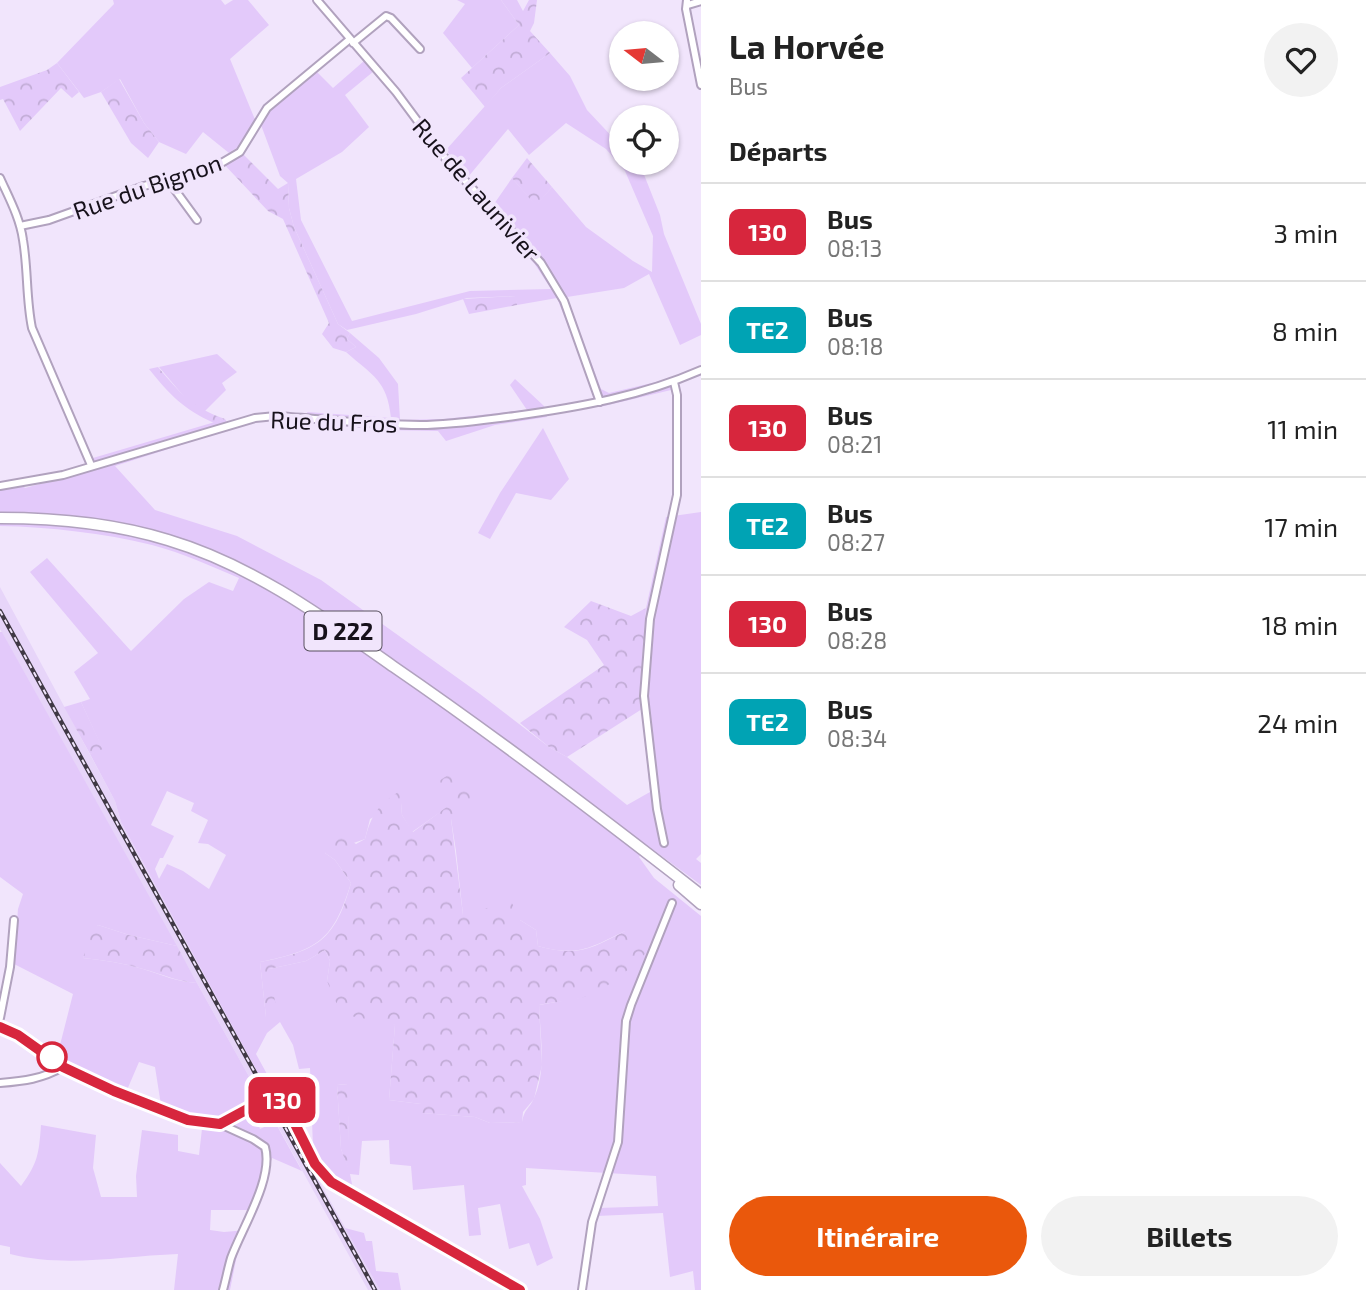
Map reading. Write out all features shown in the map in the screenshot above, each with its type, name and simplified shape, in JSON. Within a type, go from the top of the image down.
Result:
[{"type":"highway","name":"D 222","points":[[0,518],[62,519],[114,526],[169,540],[257,577],[307,606],[480,726],[701,895]]},
{"type":"highway","name":"D 222","points":[[640,849],[701,904]]},
{"type":"street","name":"Rue de Launivier","points":[[317,0],[396,92],[448,162],[541,263],[564,301],[600,402]]},
{"type":"street","points":[[701,1],[687,2],[701,85]]},
{"type":"street","name":"Rue du Bignon","points":[[20,226],[49,220],[167,179],[218,165],[240,152],[267,108],[386,16],[420,49]]},
{"type":"street","points":[[0,178],[24,242],[27,306],[32,328],[91,465]]},
{"type":"street","points":[[167,179],[197,220]]},
{"type":"street","name":"Rue du Fros","points":[[0,486],[52,477],[256,418],[276,416],[417,425],[447,424],[555,411],[600,402],[674,382],[701,370]]},
{"type":"street","points":[[664,843],[657,809],[644,696],[650,619],[677,495],[677,395],[674,382]]},
{"type":"street","points":[[582,1290],[592,1222],[618,1142],[626,1021],[672,903]]},
{"type":"street","points":[[0,1018],[10,967],[14,920]]},
{"type":"street","points":[[0,1027],[18,1035],[63,1067],[114,1091],[188,1120],[220,1124],[265,1147],[266,1166],[261,1185],[231,1258],[223,1290]]},
{"type":"street","points":[[0,1083],[36,1080],[63,1067]]},
{"type":"street","points":[[220,1124],[276,1096],[286,1106],[315,1164],[331,1182],[520,1290]]},
{"type":"shaded area","points":[[0,587],[115,801],[121,822],[259,1075],[272,1093],[261,1098],[0,629]]},
{"type":"shaded area","points":[[273,1099],[380,1290],[368,1290],[265,1103]]},
{"type":"green space","points":[[113,0],[221,0],[225,5],[233,0],[248,0],[269,25],[230,59],[256,122],[241,145],[229,153],[203,132],[186,154],[159,142],[144,123],[120,79],[101,92],[84,98],[57,63],[114,4]]},
{"type":"green space","points":[[457,0],[501,0],[519,25],[472,68],[443,33],[465,4]]},
{"type":"green space","points":[[501,0],[517,0],[523,11],[529,0],[537,0],[534,23],[530,31],[550,53],[501,88],[485,107],[461,78],[519,25]]},
{"type":"green space","points":[[550,53],[570,76],[587,110],[609,133],[609,152],[566,123],[529,155],[508,129],[468,177],[446,150],[501,88]]},
{"type":"green space","points":[[364,61],[374,71],[345,95],[369,127],[342,152],[296,179],[301,220],[352,321],[470,291],[551,289],[534,263],[487,214],[512,178],[536,205],[552,187],[586,227],[652,272],[653,236],[627,175],[644,175],[660,215],[664,234],[701,324],[701,335],[680,345],[649,274],[624,288],[567,297],[601,389],[609,393],[669,379],[671,390],[600,407],[557,298],[517,305],[515,296],[467,298],[416,314],[347,330],[338,324],[294,227],[289,208],[288,183],[280,176],[261,125],[271,109],[317,72],[333,88]]},
{"type":"green space","points":[[57,63],[79,92],[72,98],[61,88],[20,131],[3,99],[0,100],[0,87],[47,70]]},
{"type":"green space","points":[[119,79],[144,123],[159,142],[148,158],[131,143],[101,92]]},
{"type":"green space","points":[[241,145],[243,154],[278,189],[288,183],[289,208],[294,227],[338,324],[350,333],[347,339],[356,347],[346,352],[333,348],[322,334],[329,323],[283,219],[268,211],[220,160]]},
{"type":"green space","points":[[527,158],[552,187],[536,206],[512,178]]},
{"type":"green space","points":[[516,296],[517,305],[469,314],[463,299]]},
{"type":"green space","points":[[350,333],[379,358],[398,384],[400,420],[444,419],[527,410],[510,385],[515,379],[544,406],[547,417],[495,425],[446,441],[438,431],[385,430],[312,423],[307,412],[391,418],[382,387],[371,373],[346,352],[356,347],[347,339]]},
{"type":"green space","points":[[217,354],[237,372],[222,383],[226,390],[204,412],[186,399],[159,367]]},
{"type":"green space","points":[[158,367],[187,399],[203,410],[225,419],[214,423],[185,407],[149,369]]},
{"type":"green space","points":[[225,419],[231,429],[115,466],[155,510],[237,536],[321,580],[549,747],[567,757],[627,805],[650,792],[640,693],[646,608],[666,517],[701,512],[701,854],[696,859],[701,863],[701,885],[648,846],[639,857],[654,878],[701,916],[701,1290],[695,1290],[693,1271],[670,1277],[663,1213],[597,1216],[599,1208],[658,1206],[656,1176],[526,1168],[526,1185],[522,1186],[540,1219],[553,1258],[537,1266],[529,1243],[509,1249],[500,1204],[478,1208],[481,1235],[469,1236],[464,1185],[413,1190],[411,1166],[390,1164],[389,1140],[362,1141],[359,1175],[350,1174],[353,1189],[349,1196],[318,1179],[303,1153],[313,1147],[310,1068],[299,1069],[293,1045],[280,1022],[267,1033],[256,1054],[273,1085],[272,1093],[259,1075],[121,822],[115,801],[90,754],[102,748],[81,702],[90,699],[74,672],[98,653],[30,572],[47,558],[131,651],[184,599],[209,582],[233,591],[239,578],[152,545],[76,531],[0,526],[0,482],[18,480],[25,488],[98,468],[93,458]],"holes":[[[167,791],[194,803],[191,811],[208,820],[198,843],[208,844],[226,855],[209,889],[183,871],[167,864],[159,879],[155,869],[174,836],[151,825]],[[401,803],[402,815],[412,832],[449,806],[463,915],[520,920],[536,930],[538,946],[564,951],[593,946],[625,931],[579,998],[539,1005],[542,1052],[540,1076],[534,1098],[522,1122],[490,1123],[475,1117],[422,1113],[421,1104],[389,1100],[395,1025],[327,981],[330,961],[325,950],[306,961],[269,969],[266,1017],[260,962],[310,947],[330,930],[351,883],[335,860],[325,853],[365,839],[370,819]],[[347,1084],[350,1172],[341,1149],[337,1085]]]},
{"type":"green space","points":[[543,428],[569,479],[551,500],[516,493],[490,539],[478,533],[500,493]]},
{"type":"green space","points":[[591,601],[631,616],[646,608],[640,692],[642,709],[567,757],[549,747],[520,723],[604,665],[587,640],[564,627]]},
{"type":"green space","points":[[0,632],[177,946],[98,925],[83,958],[128,965],[177,980],[197,983],[261,1098],[244,1108],[252,1120],[256,1119],[260,1129],[275,1122],[302,1171],[272,1158],[255,1210],[211,1210],[210,1230],[247,1230],[237,1255],[230,1290],[174,1290],[178,1254],[52,1260],[10,1254],[10,1247],[0,1245],[0,1163],[21,1186],[37,1157],[41,1125],[96,1135],[93,1168],[101,1197],[137,1197],[136,1176],[142,1130],[178,1135],[178,1151],[199,1155],[203,1120],[161,1105],[155,1067],[139,1062],[127,1090],[79,1070],[62,1059],[60,1045],[73,994],[14,964],[18,909],[23,894],[0,877]]},
{"type":"green space","points":[[81,702],[103,749],[90,754],[64,707]]},
{"type":"green space","points":[[457,769],[477,806],[451,819],[463,915],[511,901],[520,920],[536,930],[538,946],[574,951],[593,947],[625,931],[646,953],[623,974],[597,992],[577,999],[539,1005],[542,1065],[534,1099],[523,1112],[522,1122],[490,1123],[475,1117],[421,1113],[421,1104],[389,1100],[395,1025],[341,1014],[327,981],[330,961],[325,950],[306,961],[269,969],[278,1017],[266,1017],[260,962],[296,953],[321,940],[330,931],[345,903],[351,883],[335,860],[325,853],[342,835],[356,844],[365,839],[371,820],[379,808],[407,786],[412,789],[401,803],[402,815],[413,832],[448,806],[436,783]]},
{"type":"green space","points":[[98,925],[177,946],[197,983],[128,965],[83,958],[90,936]]},
{"type":"green space","points":[[348,1084],[350,1174],[341,1149],[337,1085]]},
{"type":"green space","points":[[345,1228],[364,1233],[366,1241],[372,1241],[376,1271],[398,1273],[401,1290],[380,1290]]},
{"type":"railway","points":[[0,611],[375,1290]]},
{"type":"bus line","name":"130","points":[[0,1027],[44,1051],[63,1067],[114,1091],[188,1120],[220,1124],[266,1099],[278,1097],[286,1106],[315,1164],[335,1186],[520,1290]]}]
